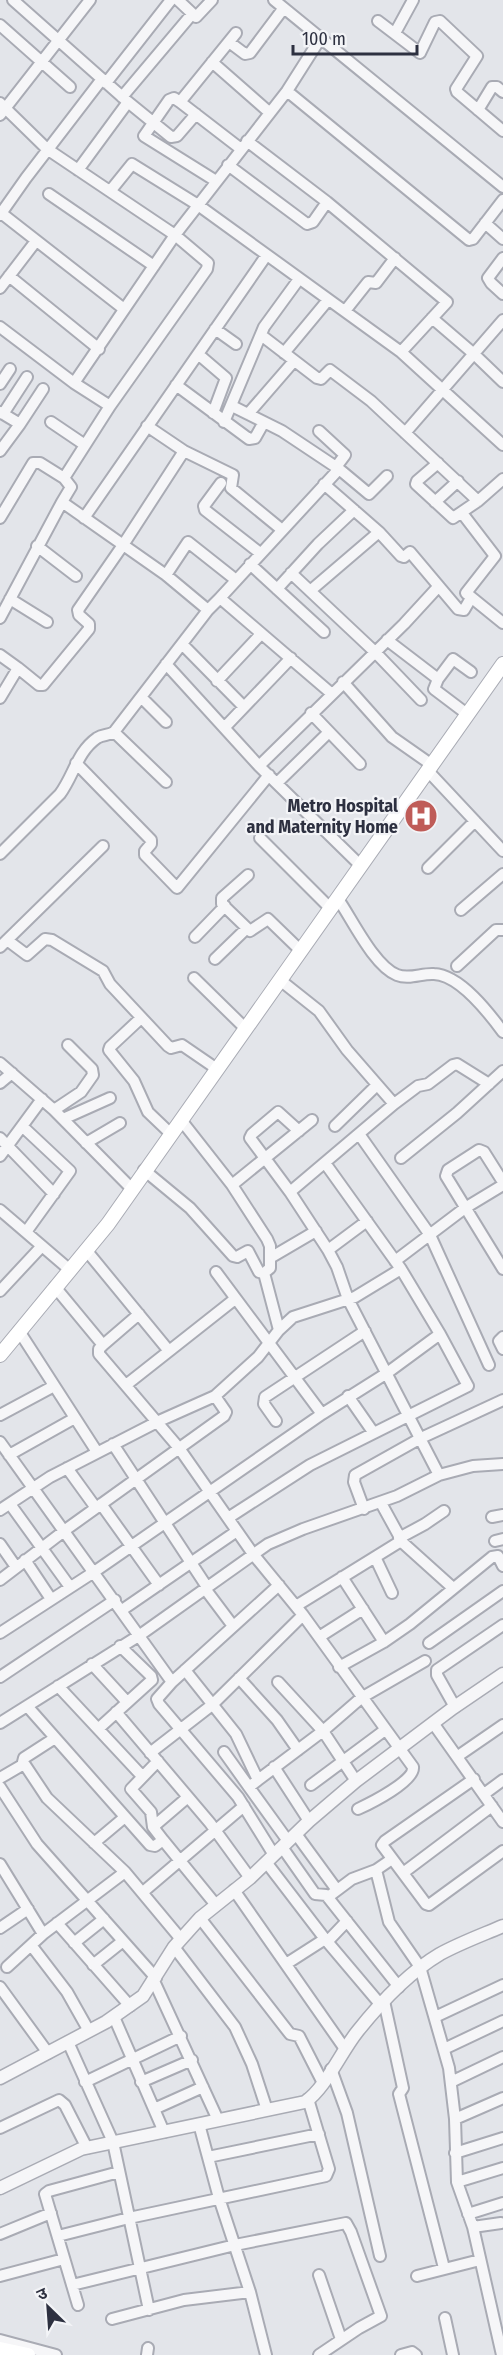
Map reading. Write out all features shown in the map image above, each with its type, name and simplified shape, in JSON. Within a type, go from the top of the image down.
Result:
[{"type":"main road","points":[[3,1346],[19,1331],[108,1224],[131,1188],[503,664]]},
{"type":"main road","points":[[0,2349],[28,2355]]},
{"type":"street","points":[[13,0],[125,100],[174,138],[196,114]]},
{"type":"street","points":[[64,478],[110,406],[208,266],[205,259],[175,236],[111,190],[47,149],[2,108],[60,41],[90,0]]},
{"type":"street","points":[[124,309],[1,214],[47,149],[171,0]]},
{"type":"street","points":[[178,0],[192,14],[198,16],[212,0]]},
{"type":"street","points":[[273,0],[503,187]]},
{"type":"street","points":[[395,33],[413,0]]},
{"type":"street","points":[[180,102],[232,38],[245,54],[250,53],[283,9]]},
{"type":"street","points":[[78,170],[125,100],[192,14]]},
{"type":"street","points":[[378,21],[422,53],[438,21],[475,53],[476,58],[456,91],[503,131]]},
{"type":"street","points":[[0,25],[70,87]]},
{"type":"street","points":[[74,383],[175,236],[287,91],[320,39]]},
{"type":"street","points":[[212,62],[270,113]]},
{"type":"street","points":[[478,110],[492,87],[497,87],[503,92]]},
{"type":"street","points":[[287,91],[469,240],[473,239],[503,200]]},
{"type":"street","points":[[216,181],[144,134],[171,99],[180,102],[327,202],[447,302],[400,352]]},
{"type":"street","points":[[111,190],[132,164],[198,205],[400,352],[503,445]]},
{"type":"street","points":[[228,165],[308,224],[313,222],[327,202]]},
{"type":"street","points":[[49,194],[154,266]]},
{"type":"street","points":[[485,224],[503,239]]},
{"type":"street","points":[[0,288],[36,241]]},
{"type":"street","points":[[84,518],[266,256]]},
{"type":"street","points":[[345,311],[368,282],[377,282],[395,258]]},
{"type":"street","points":[[503,258],[488,278],[490,284],[503,294]]},
{"type":"street","points":[[9,276],[99,349]]},
{"type":"street","points":[[224,422],[269,319],[299,279]]},
{"type":"street","points":[[284,353],[328,300]]},
{"type":"street","points":[[432,318],[503,382]]},
{"type":"street","points":[[405,433],[503,320]]},
{"type":"street","points":[[0,327],[74,383],[110,406]]},
{"type":"street","points":[[215,329],[236,344]]},
{"type":"street","points":[[261,335],[319,379],[327,371],[332,371],[370,401],[478,501]]},
{"type":"street","points":[[198,354],[226,378],[213,413]]},
{"type":"street","points":[[248,414],[294,361]]},
{"type":"street","points":[[0,384],[10,369]]},
{"type":"street","points":[[20,424],[1,413],[27,377]]},
{"type":"street","points":[[176,385],[224,422],[252,440],[264,422]]},
{"type":"street","points":[[0,451],[43,389]]},
{"type":"street","points":[[232,406],[282,430],[337,468],[369,494],[387,476]]},
{"type":"street","points":[[51,422],[85,445]]},
{"type":"street","points":[[147,426],[184,451],[234,476],[231,488],[281,530]]},
{"type":"street","points":[[0,854],[60,794],[85,748],[100,736],[114,732],[208,610],[337,468],[345,455],[319,431]]},
{"type":"street","points":[[0,655],[39,685],[44,684],[89,628],[89,624],[79,615],[78,610],[184,451]]},
{"type":"street","points":[[0,518],[33,463],[40,463],[70,483],[70,487],[0,618]]},
{"type":"street","points":[[438,463],[416,483],[453,518],[478,501],[503,479]]},
{"type":"street","points":[[435,502],[458,481]]},
{"type":"street","points":[[221,483],[204,506],[205,510],[260,553]]},
{"type":"street","points":[[324,484],[379,532],[402,557],[410,552],[413,554],[422,569],[462,611],[471,598]]},
{"type":"street","points":[[62,502],[166,575],[208,610]]},
{"type":"street","points":[[277,589],[354,510]]},
{"type":"street","points":[[462,513],[495,556],[466,592],[503,623]]},
{"type":"street","points":[[310,591],[379,532]]},
{"type":"street","points":[[166,575],[188,542],[236,580]]},
{"type":"street","points":[[37,546],[76,576]]},
{"type":"street","points":[[250,564],[324,632]]},
{"type":"street","points":[[291,573],[375,652],[420,700]]},
{"type":"street","points":[[259,766],[438,587]]},
{"type":"street","points":[[10,598],[47,622]]},
{"type":"street","points":[[220,598],[332,694]]},
{"type":"street","points":[[218,681],[261,634]]},
{"type":"street","points":[[387,640],[438,679]]},
{"type":"street","points":[[182,644],[244,707]]},
{"type":"street","points":[[225,727],[291,658]]},
{"type":"street","points":[[467,714],[434,689],[438,679],[453,659],[471,672]]},
{"type":"street","points":[[166,664],[259,766],[361,866]]},
{"type":"street","points":[[0,698],[18,668]]},
{"type":"street","points":[[343,682],[392,737],[430,768],[503,851]]},
{"type":"street","points":[[141,697],[166,722]]},
{"type":"street","points":[[311,714],[360,764]]},
{"type":"street","points":[[114,732],[166,782]]},
{"type":"street","points":[[76,763],[151,840],[152,844],[145,855],[177,888],[273,779],[329,732]]},
{"type":"street","points":[[428,868],[476,821]]},
{"type":"street","points":[[260,838],[334,904],[388,969],[405,977],[433,974],[447,977],[482,1005],[503,1032]]},
{"type":"street","points":[[103,846],[4,944],[27,955],[45,939],[62,945],[104,971],[110,984],[168,1046],[171,1048],[184,1046],[217,1069]]},
{"type":"street","points":[[461,910],[503,874]]},
{"type":"street","points":[[248,875],[222,898],[221,902],[252,931],[268,920],[301,951]]},
{"type":"street","points":[[195,938],[225,906]]},
{"type":"street","points":[[215,959],[247,928]]},
{"type":"street","points":[[457,966],[496,930],[503,930]]},
{"type":"street","points":[[194,978],[246,1029]]},
{"type":"street","points":[[280,980],[320,1011],[347,1050],[394,1104]]},
{"type":"street","points":[[141,1018],[109,1050],[134,1081],[148,1112],[171,1134]]},
{"type":"street","points":[[54,1110],[81,1092],[93,1075],[92,1069],[68,1045]]},
{"type":"street","points":[[0,1063],[54,1110],[131,1188]]},
{"type":"street","points":[[290,1192],[417,1086],[428,1084],[455,1064],[489,1084]]},
{"type":"street","points":[[400,1158],[503,1071]]},
{"type":"street","points":[[0,1083],[12,1073]]},
{"type":"street","points":[[335,1126],[377,1085]]},
{"type":"street","points":[[63,1119],[110,1098]]},
{"type":"street","points":[[0,1156],[3,1142],[22,1126],[42,1099]]},
{"type":"street","points":[[299,1131],[282,1113],[277,1112],[251,1136],[328,1250],[348,1299],[422,1438],[439,1475]]},
{"type":"street","points":[[181,1120],[232,1185],[267,1239],[270,1269],[264,1273]]},
{"type":"street","points":[[232,1185],[312,1120]]},
{"type":"street","points":[[86,1143],[120,1124]]},
{"type":"street","points":[[22,1126],[70,1171],[26,1232]]},
{"type":"street","points":[[359,1134],[430,1235],[489,1365]]},
{"type":"street","points":[[3,1142],[54,1194]]},
{"type":"street","points":[[0,1510],[34,1487],[97,1452],[215,1396],[269,1345],[279,1330],[293,1317],[348,1299],[398,1265],[430,1235],[465,1208],[503,1183],[482,1150],[448,1170],[446,1176],[465,1208],[503,1269]]},
{"type":"street","points":[[228,1518],[310,1465],[468,1386],[440,1334],[398,1265],[325,1163]]},
{"type":"street","points":[[144,1170],[190,1208],[233,1256],[237,1257],[248,1251],[259,1272],[264,1273]]},
{"type":"street","points":[[2,1214],[70,1270]]},
{"type":"street","points":[[328,1250],[367,1221]]},
{"type":"street","points":[[270,1258],[316,1231]]},
{"type":"street","points":[[0,1291],[42,1246]]},
{"type":"street","points":[[86,1250],[170,1351]]},
{"type":"street","points":[[216,1272],[322,1414]]},
{"type":"street","points":[[264,1273],[279,1330]]},
{"type":"street","points":[[56,1287],[103,1345]]},
{"type":"street","points":[[126,1385],[235,1299]]},
{"type":"street","points":[[139,1314],[103,1345],[99,1349],[99,1354],[159,1421],[253,1554],[296,1606],[413,1767],[414,1771],[393,1789],[358,1809]]},
{"type":"street","points":[[19,1331],[97,1452]]},
{"type":"street","points":[[276,1421],[263,1399],[365,1331]]},
{"type":"street","points":[[0,1633],[94,1572],[348,1396],[387,1373],[440,1334]]},
{"type":"street","points":[[503,1337],[500,1341],[503,1349]]},
{"type":"street","points":[[0,1415],[54,1386]]},
{"type":"street","points":[[0,1580],[42,1547],[224,1416],[226,1412],[215,1396]]},
{"type":"street","points":[[348,1396],[373,1432]]},
{"type":"street","points":[[364,1509],[354,1477],[422,1438],[503,1400]]},
{"type":"street","points":[[9,1455],[75,1418]]},
{"type":"street","points":[[0,1442],[172,1682]]},
{"type":"street","points":[[113,1444],[233,1626]]},
{"type":"street","points":[[0,1723],[140,1635],[253,1554],[285,1536],[381,1503],[439,1475],[473,1466],[503,1464]]},
{"type":"street","points":[[67,1468],[131,1545],[159,1585]]},
{"type":"street","points":[[381,1503],[400,1539],[453,1588]]},
{"type":"street","points":[[10,1504],[70,1587]]},
{"type":"street","points":[[296,1606],[444,1511]]},
{"type":"street","points":[[122,1610],[237,1531]]},
{"type":"street","points":[[0,1544],[51,1599]]},
{"type":"street","points":[[339,1667],[384,1642],[410,1624],[494,1556],[498,1556],[502,1564]]},
{"type":"street","points":[[375,1557],[392,1593]]},
{"type":"street","points":[[342,1577],[384,1642]]},
{"type":"street","points":[[279,1585],[172,1682],[159,1695],[158,1701],[281,1848],[315,1894],[333,1894],[352,1879],[376,1870],[392,1859]]},
{"type":"street","points":[[429,1643],[503,1591]]},
{"type":"street","points":[[0,1677],[115,1600]]},
{"type":"street","points":[[319,1637],[363,1609]]},
{"type":"street","points":[[216,1905],[153,1827],[151,1812],[131,1789],[154,1757],[181,1729],[212,1705],[303,1616]]},
{"type":"street","points":[[455,1707],[437,1675],[437,1670],[503,1625]]},
{"type":"street","points":[[98,1729],[152,1678],[120,1646]]},
{"type":"street","points":[[253,1783],[323,1731],[362,1698],[425,1661]]},
{"type":"street","points":[[92,1664],[127,1702]]},
{"type":"street","points":[[185,1670],[236,1734],[253,1783],[281,1848],[326,1940],[382,2002],[403,2088],[399,2094],[444,2268]]},
{"type":"street","points":[[0,2078],[114,2017],[143,1996],[177,1943],[200,1918],[250,1878],[309,1821],[356,1781],[455,1707],[502,1676]]},
{"type":"street","points":[[239,1678],[277,1720],[298,1750]]},
{"type":"street","points":[[278,1682],[323,1731],[356,1781]]},
{"type":"street","points":[[58,1686],[142,1776]]},
{"type":"street","points":[[27,1706],[152,1846],[163,1840]]},
{"type":"street","points":[[116,1712],[215,1829],[250,1878]]},
{"type":"street","points":[[433,1723],[503,1822]]},
{"type":"street","points":[[458,1756],[503,1725]]},
{"type":"street","points":[[311,1785],[385,1730]]},
{"type":"street","points":[[55,1738],[24,1758],[24,1764],[47,1798],[126,1872],[143,1892],[235,2027],[252,2064],[267,2110]]},
{"type":"street","points":[[224,1752],[253,1783]]},
{"type":"street","points":[[0,1778],[24,1764]]},
{"type":"street","points":[[274,1767],[309,1821]]},
{"type":"street","points":[[474,1779],[382,1845],[429,1905],[503,1851]]},
{"type":"street","points":[[484,1794],[503,1780]]},
{"type":"street","points":[[0,1786],[30,1834],[155,1979],[218,2120]]},
{"type":"street","points":[[153,1827],[188,1797]]},
{"type":"street","points":[[143,1892],[244,1806]]},
{"type":"street","points":[[403,1873],[492,1806]]},
{"type":"street","points":[[94,1843],[125,1817]]},
{"type":"street","points":[[281,1848],[333,1894],[347,1921],[399,1987]]},
{"type":"street","points":[[0,1864],[44,1934]]},
{"type":"street","points":[[376,1870],[389,1922],[420,1967],[444,2049],[451,2082],[457,2182],[473,2227],[502,2355]]},
{"type":"street","points":[[7,1967],[57,1923],[126,1872]]},
{"type":"street","points":[[234,1890],[345,2049]]},
{"type":"street","points":[[0,1928],[28,1909]]},
{"type":"street","points":[[200,1918],[290,2034],[300,2036],[323,2083]]},
{"type":"street","points":[[74,1943],[104,1919]]},
{"type":"street","points":[[286,1964],[326,1940],[347,1921]]},
{"type":"street","points":[[57,1923],[130,2006]]},
{"type":"street","points":[[0,2188],[69,2153],[296,2105],[308,2099],[323,2083],[345,2049],[382,2002],[420,1967],[452,1948],[503,1926]]},
{"type":"street","points":[[93,1965],[123,1941]]},
{"type":"street","points":[[31,1945],[67,1992],[89,2031]]},
{"type":"street","points":[[435,2017],[503,1985]]},
{"type":"street","points":[[0,1987],[48,2053]]},
{"type":"street","points":[[114,2017],[164,2132]]},
{"type":"street","points":[[444,2049],[503,2021]]},
{"type":"street","points":[[85,2082],[180,2036]]},
{"type":"street","points":[[68,2042],[113,2142],[149,2310]]},
{"type":"street","points":[[451,2082],[503,2057]]},
{"type":"street","points":[[141,2082],[192,2060]]},
{"type":"street","points":[[331,2069],[347,2113],[380,2256]]},
{"type":"street","points":[[154,2109],[203,2087]]},
{"type":"street","points":[[454,2119],[503,2098]]},
{"type":"street","points":[[57,2236],[129,2218],[326,2176],[329,2169],[308,2099]]},
{"type":"street","points":[[0,2128],[59,2100],[65,2105],[87,2148]]},
{"type":"street","points":[[199,2124],[219,2198],[250,2292],[266,2355]]},
{"type":"street","points":[[208,2157],[319,2134]]},
{"type":"street","points":[[455,2153],[503,2138]]},
{"type":"street","points":[[457,2182],[503,2168]]},
{"type":"street","points":[[78,2305],[46,2192],[119,2172]]},
{"type":"street","points":[[468,2214],[503,2204]]},
{"type":"street","points":[[0,2234],[51,2213]]},
{"type":"street","points":[[72,2285],[139,2267],[342,2222],[348,2225],[381,2316],[341,2339],[319,2355]]},
{"type":"street","points":[[473,2227],[501,2223]]},
{"type":"street","points":[[0,2276],[64,2259]]},
{"type":"street","points":[[417,2276],[480,2260]]},
{"type":"street","points":[[319,2275],[341,2339]]},
{"type":"street","points":[[112,2319],[184,2300],[250,2292]]},
{"type":"street","points":[[445,2318],[453,2355]]},
{"type":"street","points":[[0,2340],[56,2355]]},
{"type":"street","points":[[401,2355],[412,2352],[416,2355]]},
{"type":"place","name":"Metro Hospital and Maternity Home","points":[[421,816]]}]
